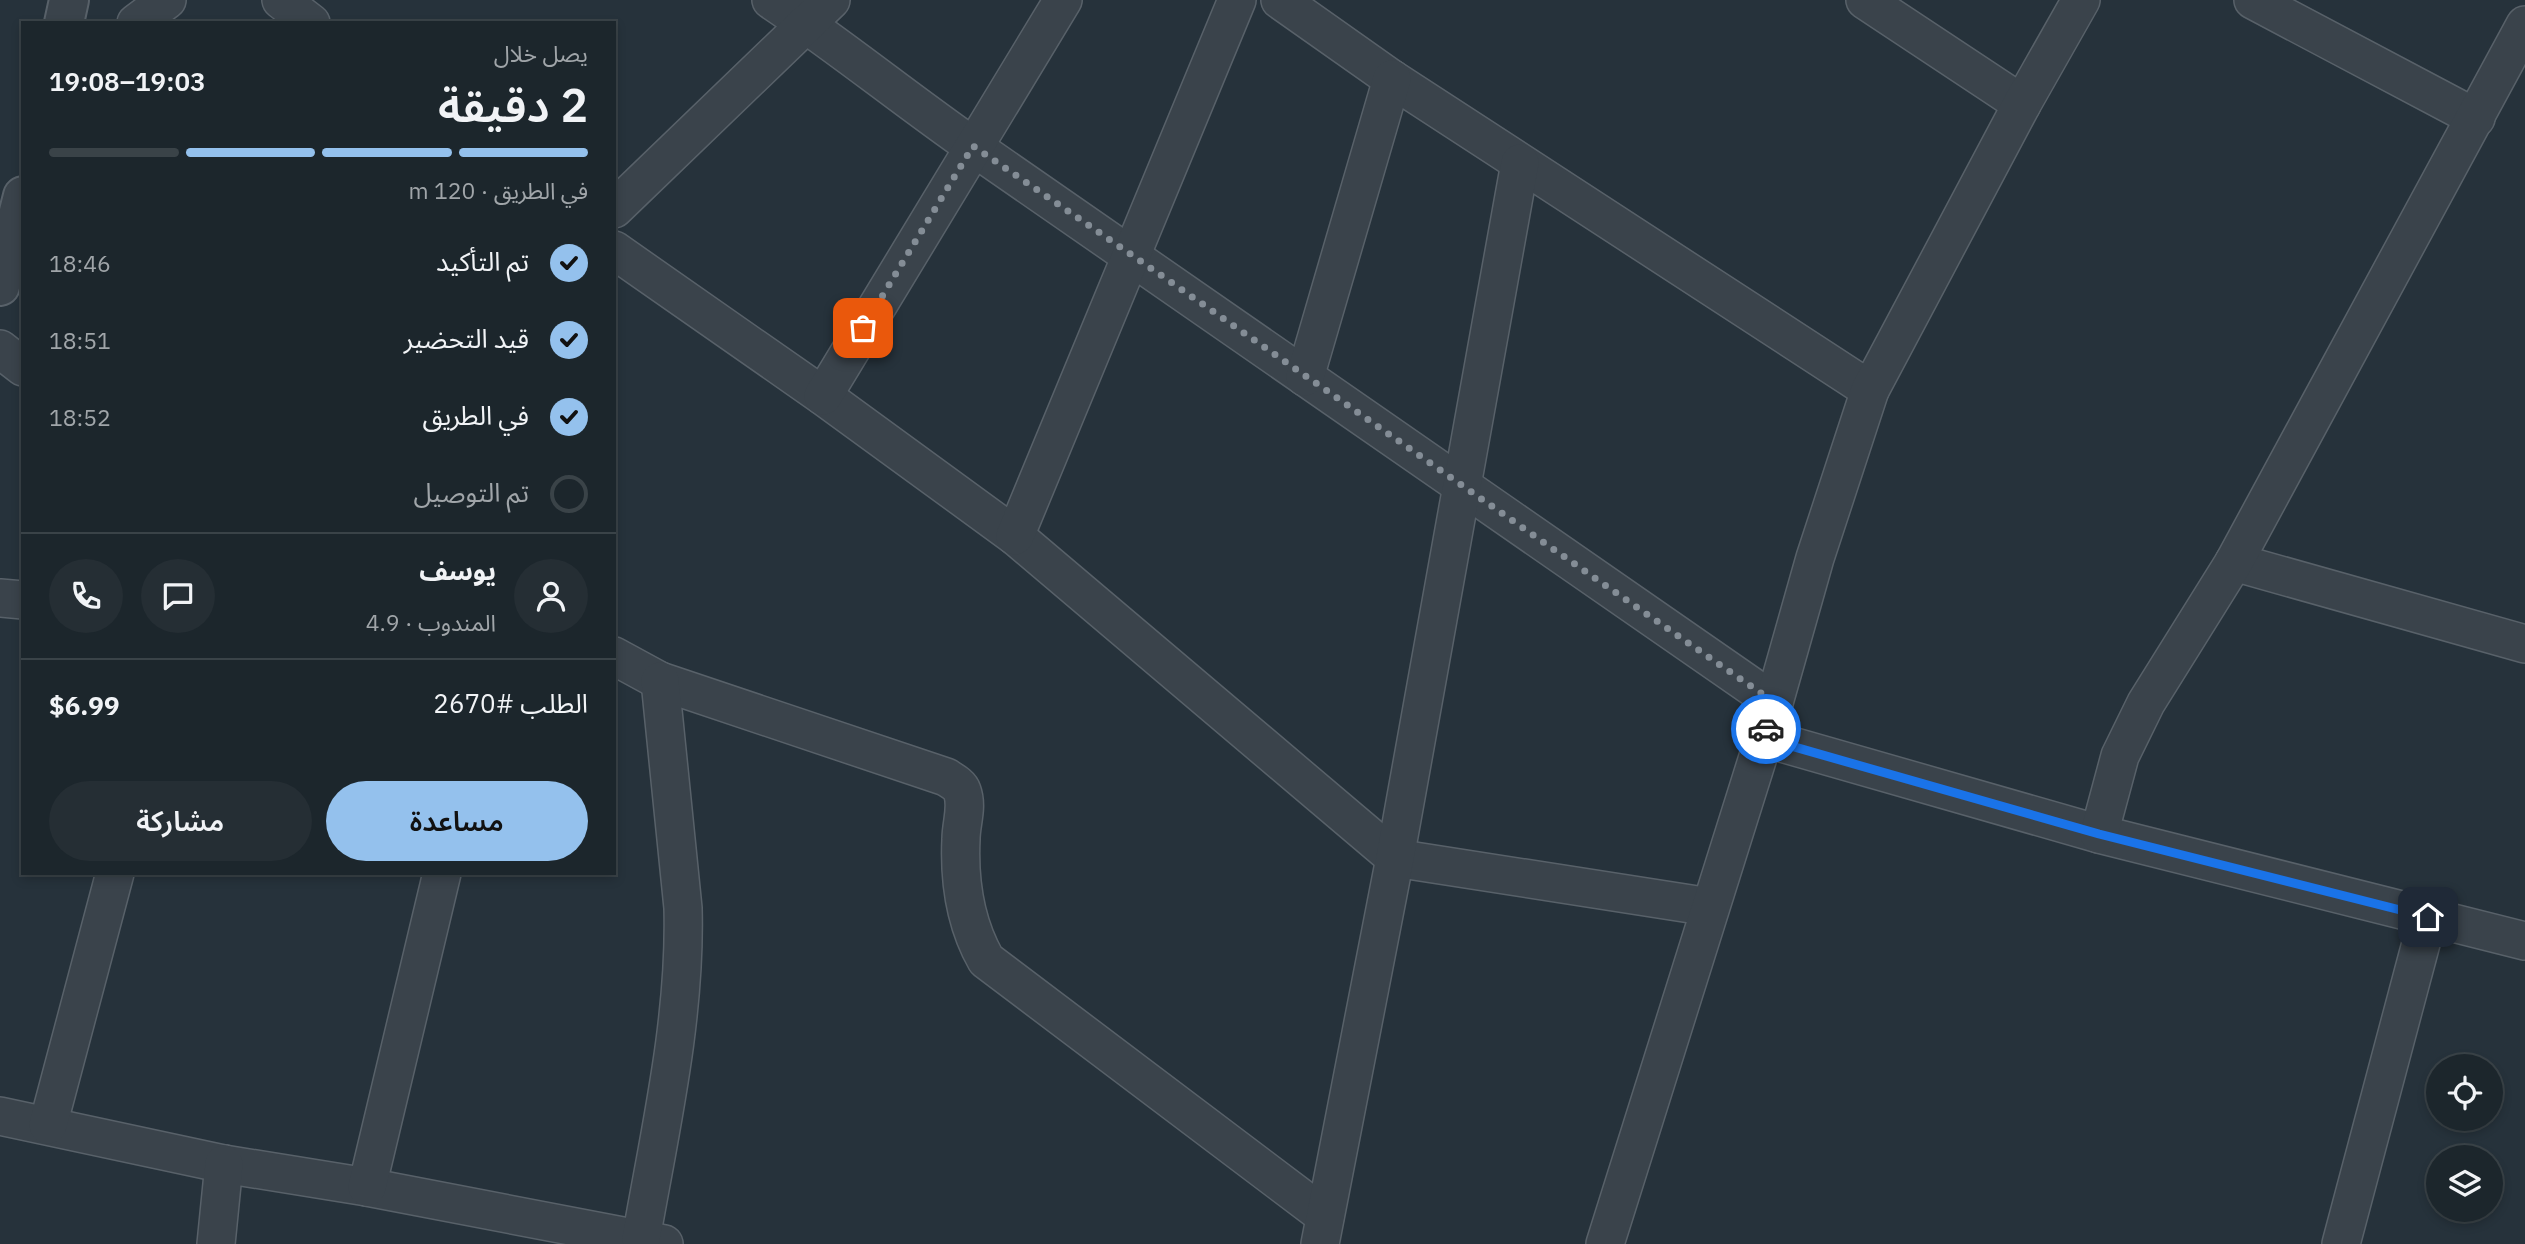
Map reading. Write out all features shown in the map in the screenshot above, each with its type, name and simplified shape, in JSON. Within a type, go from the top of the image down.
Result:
[{"type":"street","points":[[139,21],[167,0]]},
{"type":"street","points":[[281,0],[308,21]]},
{"type":"street","points":[[771,0],[819,12],[973,146],[1774,702]]},
{"type":"street","points":[[822,396],[1063,0]]},
{"type":"street","points":[[1015,536],[1237,0]]},
{"type":"street","points":[[1280,0],[1392,79],[1870,390]]},
{"type":"street","points":[[1866,0],[2022,104]]},
{"type":"street","points":[[1605,1244],[1763,738],[1815,558],[1870,390],[2022,104],[2081,0]]},
{"type":"street","points":[[2253,0],[2476,118]]},
{"type":"street","points":[[616,207],[819,12]]},
{"type":"street","points":[[2099,834],[2120,756],[2146,703],[2234,562],[2525,25]]},
{"type":"street","points":[[1305,377],[1392,79]]},
{"type":"street","points":[[616,657],[660,681],[946,777],[961,788],[965,805],[961,837],[965,905],[974,939],[986,960],[1323,1230],[1395,858],[1520,163]]},
{"type":"street","points":[[0,286],[21,204]]},
{"type":"street","points":[[616,251],[1015,536],[1395,858],[1710,907]]},
{"type":"street","points":[[0,349],[21,365]]},
{"type":"street","points":[[2234,562],[2525,644]]},
{"type":"street","points":[[0,598],[21,600]]},
{"type":"street","points":[[0,1116],[224,1164],[367,1187],[652,1242],[684,944],[660,681]]},
{"type":"street","points":[[1763,738],[2099,834],[2525,941]]},
{"type":"street","points":[[48,1125],[113,875]]},
{"type":"street","points":[[367,1187],[442,875]]},
{"type":"street","points":[[2341,1244],[2428,917]]},
{"type":"street","points":[[216,1244],[224,1164]]},
{"type":"way so far","points":[[863,328],[973,146],[1774,702],[1766,729]]},
{"type":"route","points":[[1766,729],[1763,738],[2099,834],[2428,917]]}]
